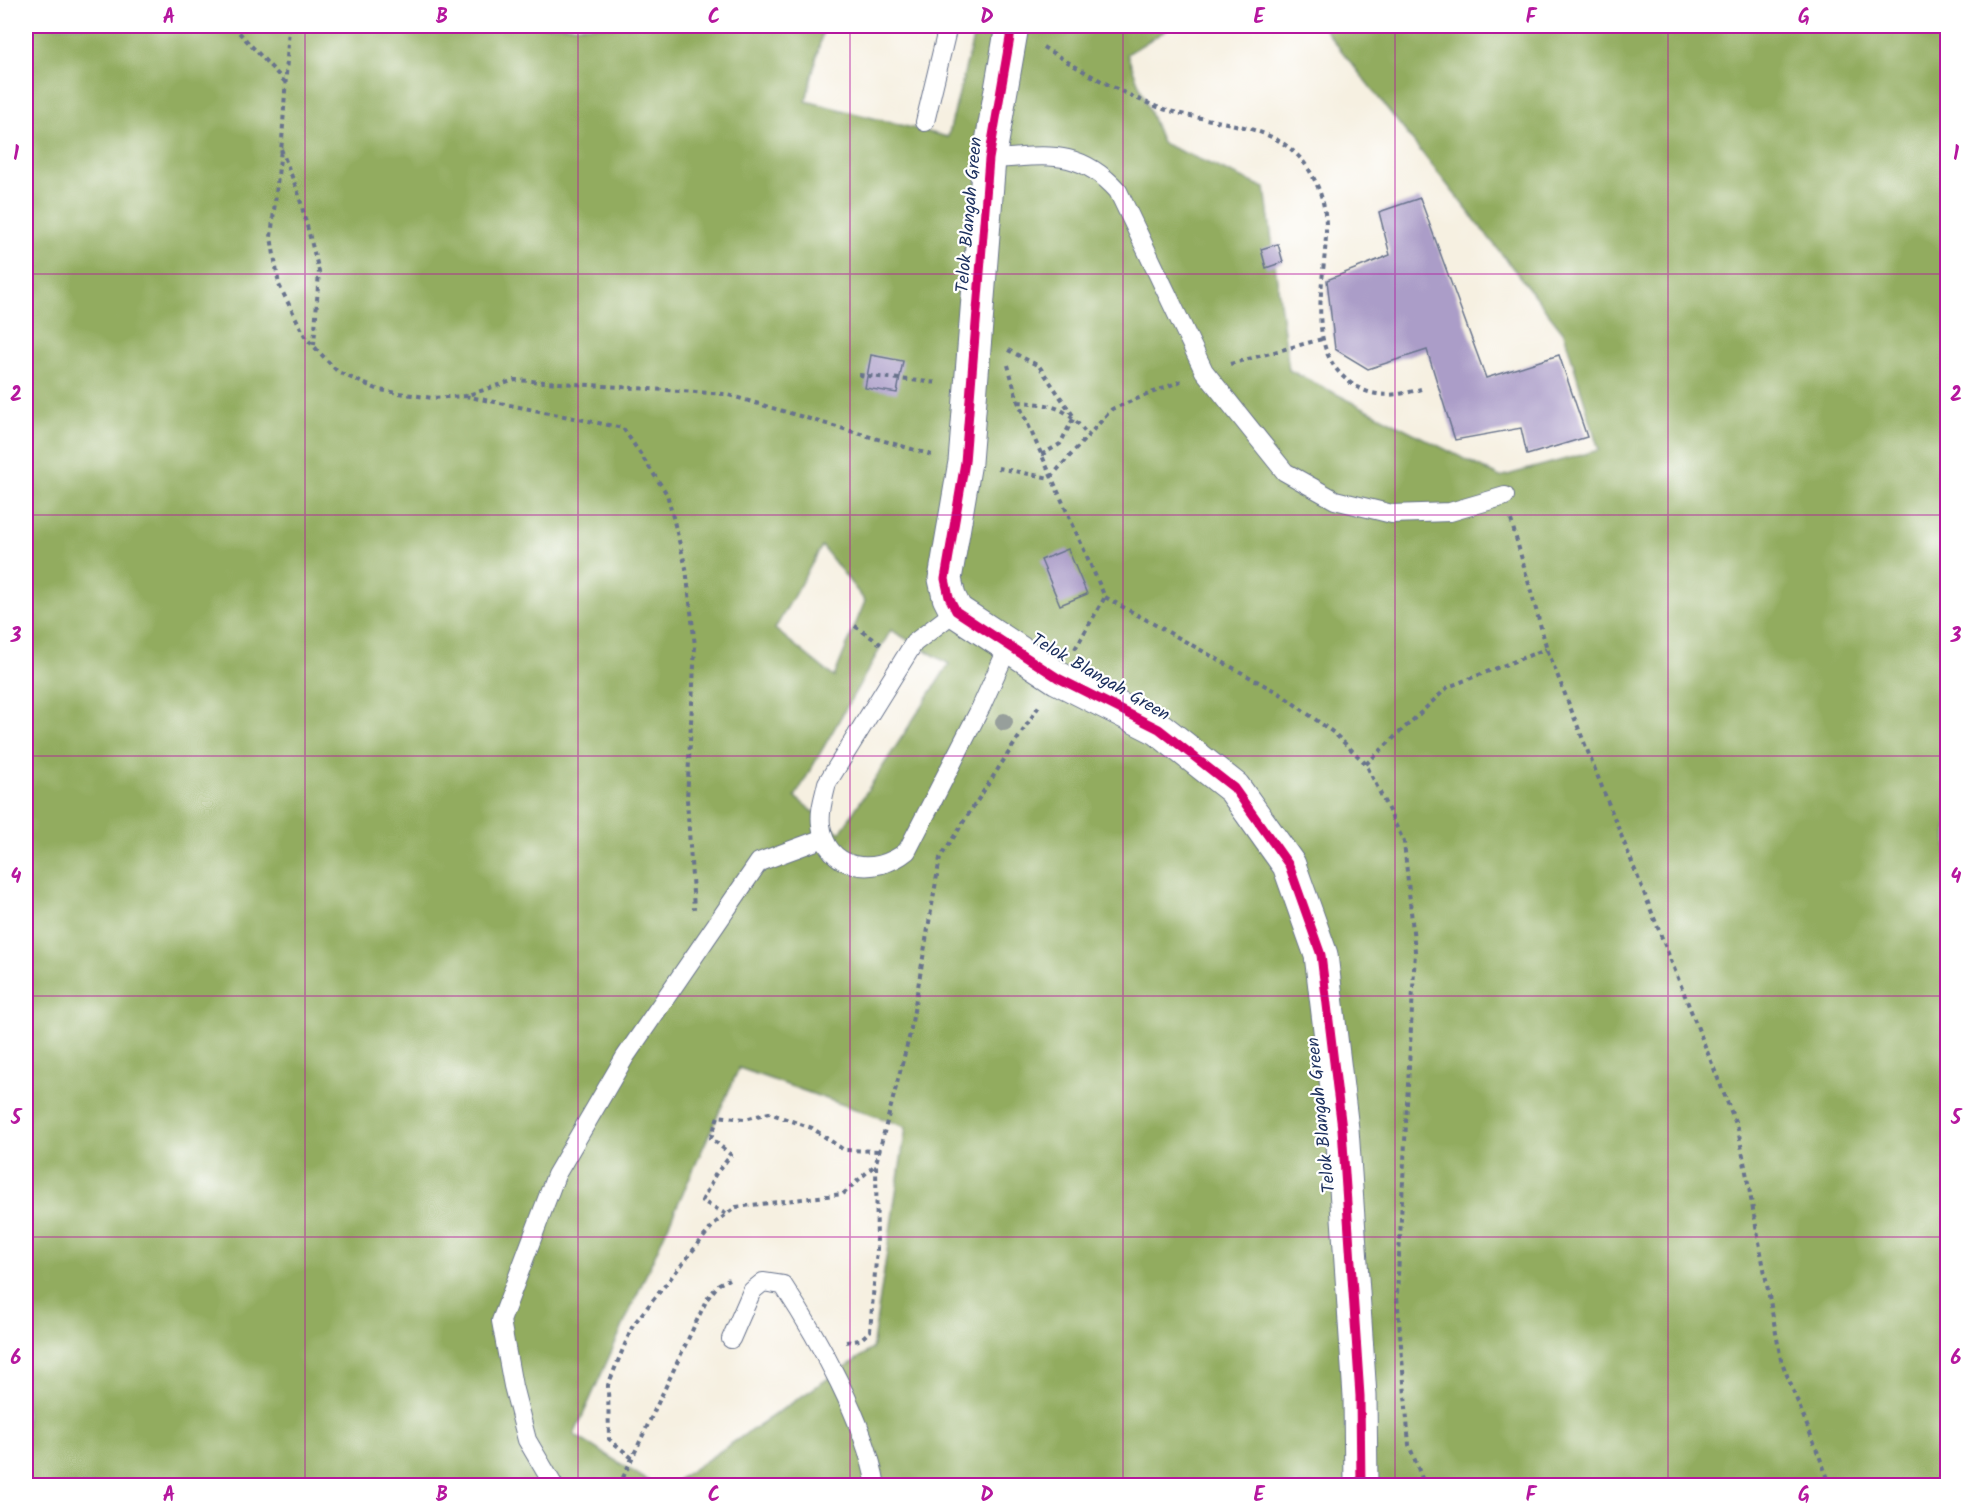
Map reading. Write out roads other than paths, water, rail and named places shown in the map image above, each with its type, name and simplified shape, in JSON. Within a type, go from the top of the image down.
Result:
[{"type":"street","name":"Telok Blangah Green","points":[[1009,26],[989,159],[965,462],[945,579],[949,597],[956,611],[1058,678],[1159,729],[1234,788],[1289,865],[1321,955],[1342,1129],[1360,1396],[1361,1485]]},
{"type":"lane","points":[[925,122],[948,26]]},
{"type":"lane","points":[[989,159],[1062,157],[1084,163],[1103,175],[1118,191],[1203,371],[1285,472],[1335,500],[1392,514],[1450,512],[1505,496]]},
{"type":"lane","points":[[956,611],[914,643],[827,783],[821,805],[824,838],[833,852],[846,862],[862,867],[879,867],[894,861],[907,850],[981,707],[1009,645]]},
{"type":"lane","points":[[554,1485],[527,1440],[513,1386],[501,1321],[556,1176],[625,1058],[759,862],[824,838]]},
{"type":"lane","points":[[731,1339],[752,1291],[763,1282],[783,1285],[809,1326],[845,1398],[871,1457],[876,1485]]}]
